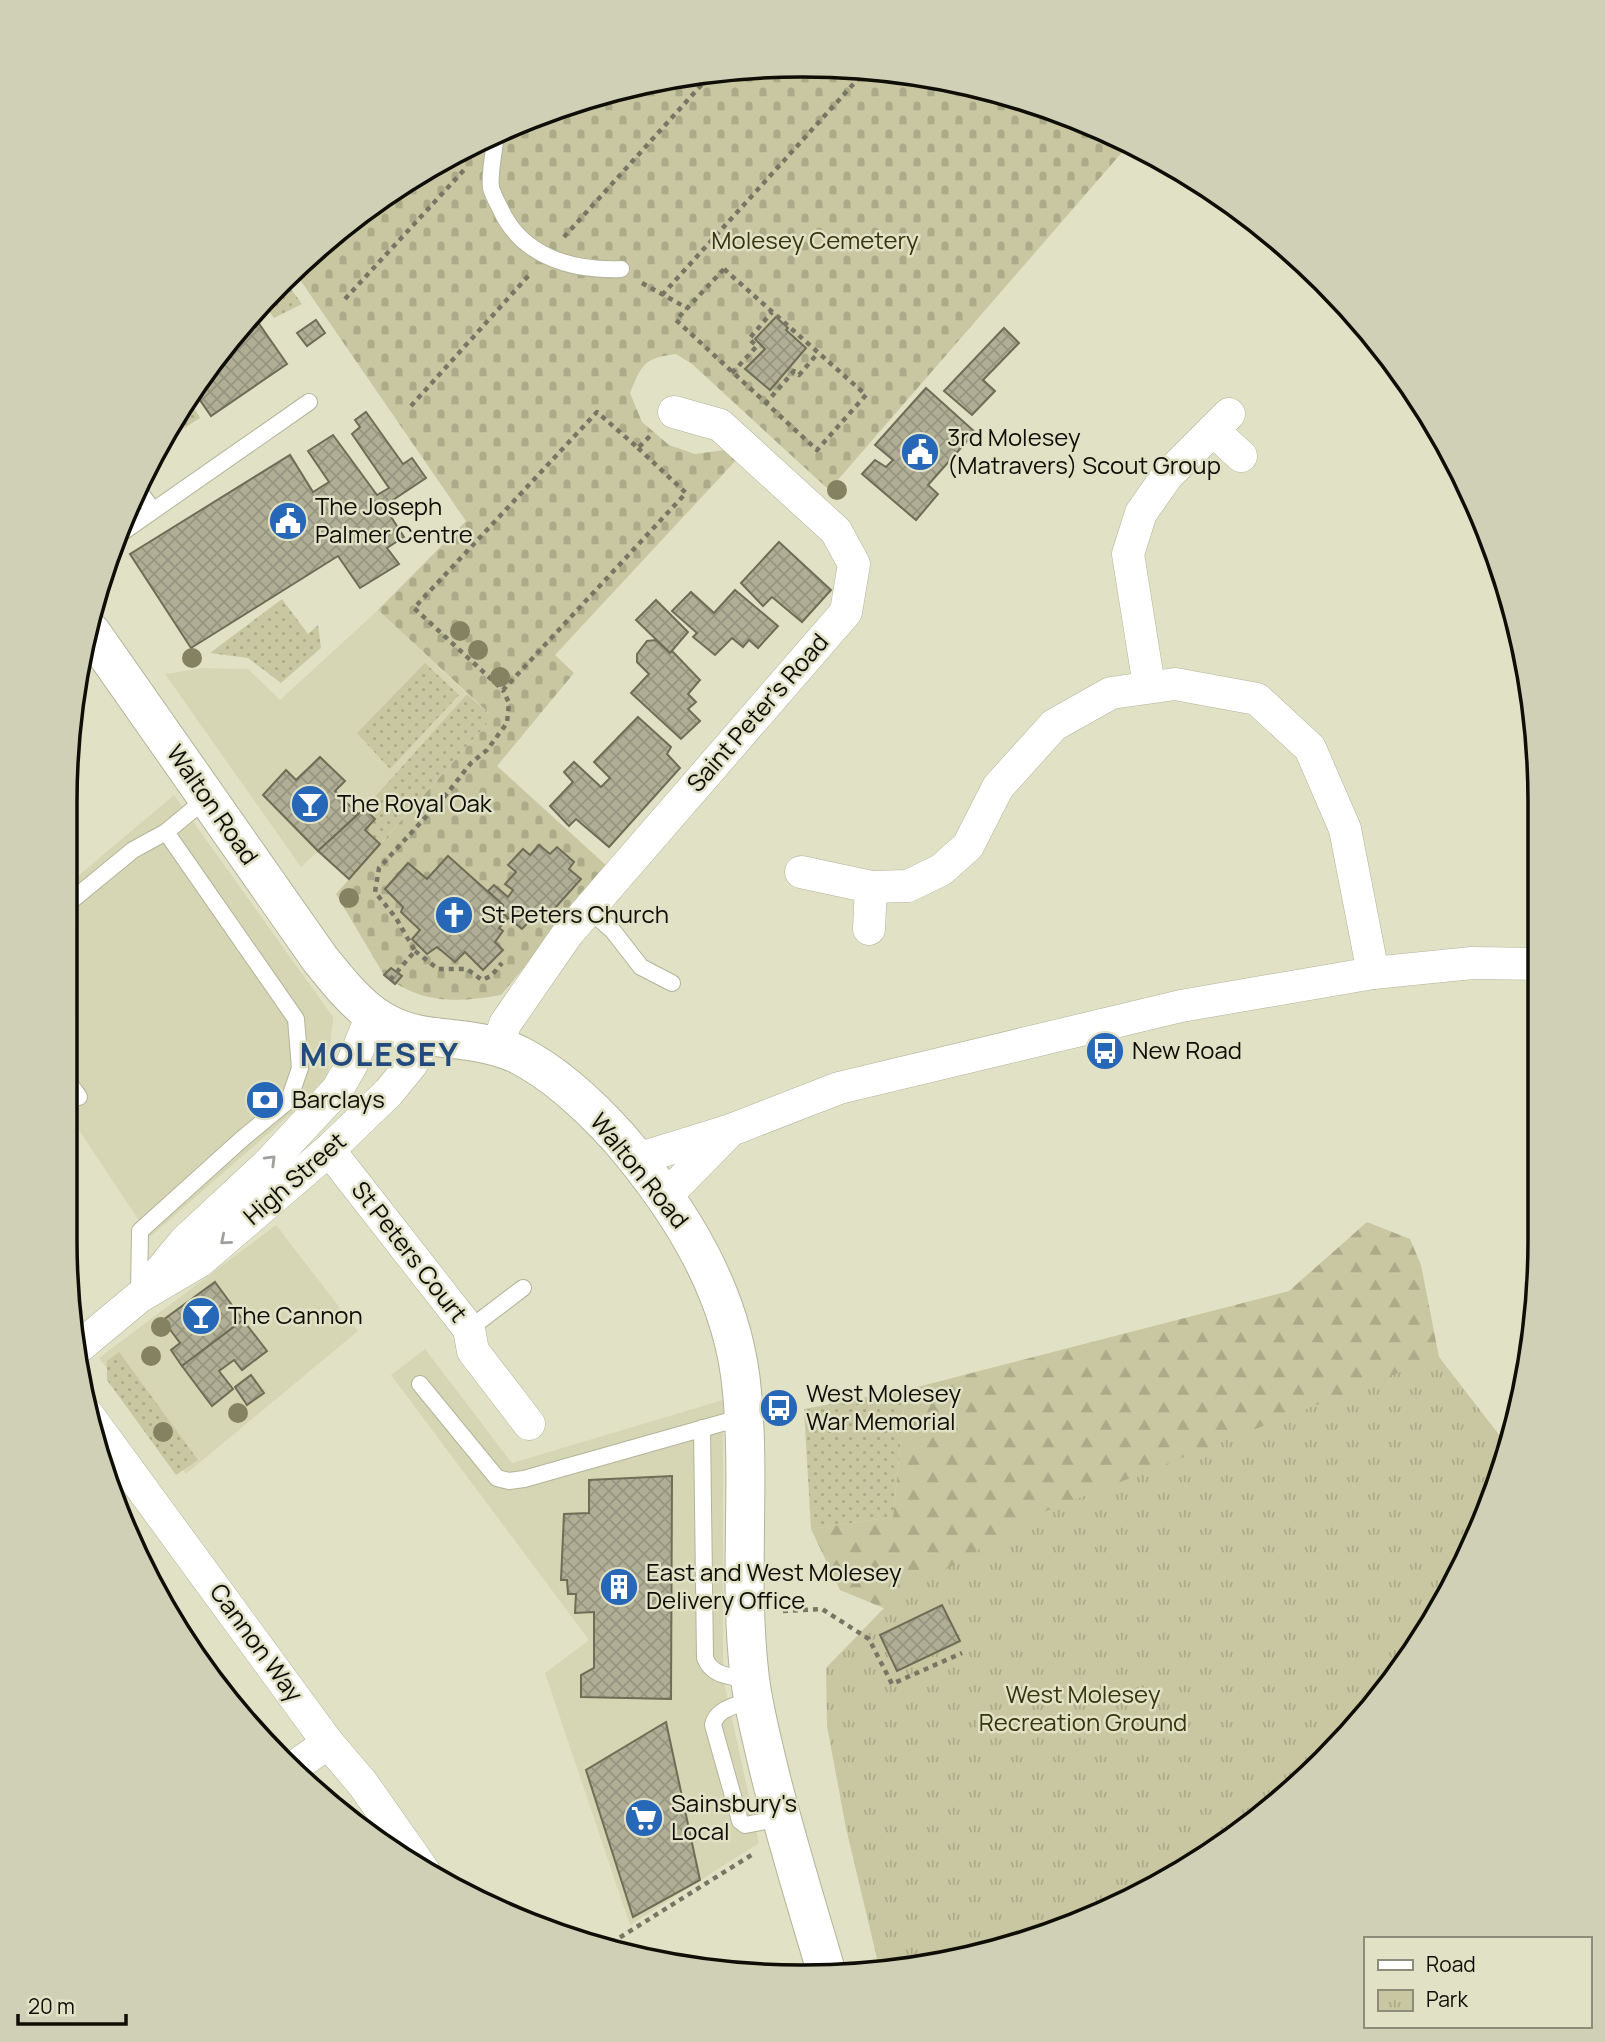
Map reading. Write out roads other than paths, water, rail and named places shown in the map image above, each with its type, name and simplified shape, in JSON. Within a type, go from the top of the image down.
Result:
[{"type":"main road","name":"Walton Road","points":[[96,639],[320,959],[352,998],[389,1026],[427,1036],[498,1047],[518,1055],[569,1090],[593,1111],[637,1160],[695,1243],[721,1302],[738,1365],[742,1392],[745,1454],[744,1613],[752,1690],[783,1825],[824,1964]]},
{"type":"street","name":"Saint Peter's Road","points":[[498,1047],[505,1024],[568,933],[846,611],[854,564],[836,531],[720,425],[674,412]]},
{"type":"street","points":[[1149,686],[1128,554],[1141,513],[1167,476],[1221,422],[1241,456]]},
{"type":"street","points":[[801,872],[871,887],[908,886],[941,870],[968,846],[998,787],[1054,725],[1111,693],[1175,684],[1257,699],[1310,748],[1345,829],[1373,973]]},
{"type":"street","points":[[869,929],[871,887]]},
{"type":"street","points":[[637,1160],[731,1130],[839,1088],[1181,1006],[1373,973],[1472,963],[1528,964]]},
{"type":"street","name":"High Street","points":[[139,1297],[184,1242],[269,1163],[337,1090],[352,1064],[372,1015]]},
{"type":"street","name":"High Street","points":[[84,1342],[139,1297],[200,1261],[330,1150],[390,1092],[411,1065],[427,1036]]},
{"type":"street","points":[[665,1197],[731,1130]]},
{"type":"street","name":"St Peters Court","points":[[330,1150],[469,1329],[472,1350],[529,1424]]},
{"type":"street","name":"Cannon Way","points":[[106,1439],[408,1849]]},
{"type":"street","points":[[300,1763],[328,1742]]},
{"type":"lane","points":[[495,146],[491,188],[507,225],[529,247],[561,263],[601,270],[621,269]]},
{"type":"lane","points":[[132,525],[309,402]]},
{"type":"lane","points":[[144,498],[153,510]]},
{"type":"lane","points":[[77,896],[133,850],[166,832],[207,798]]},
{"type":"lane","points":[[139,1297],[140,1231],[289,1100],[300,1068],[296,1019],[166,832]]},
{"type":"lane","points":[[588,909],[613,931],[641,967],[672,983]]},
{"type":"lane","points":[[469,1329],[523,1288]]},
{"type":"lane","points":[[420,1384],[497,1478],[509,1481],[743,1417]]},
{"type":"lane","points":[[702,1428],[705,1658],[709,1668],[716,1673],[752,1690]]},
{"type":"place","name":"3rd Molesey (Matravers) Scout Group","points":[[920,452]]},
{"type":"place","name":"The Joseph Palmer Centre","points":[[288,521]]},
{"type":"place","name":"The Royal Oak","points":[[310,804]]},
{"type":"place","name":"St Peters Church","points":[[454,915]]},
{"type":"place","name":"New Road","points":[[1105,1051]]},
{"type":"place","name":"Barclays","points":[[265,1100]]},
{"type":"place","name":"The Cannon","points":[[201,1316]]},
{"type":"place","name":"West Molesey War Memorial","points":[[779,1408]]},
{"type":"place","name":"East and West Molesey Delivery Office","points":[[619,1587]]},
{"type":"place","name":"Sainsbury's Local","points":[[644,1818]]},
{"type":"district","name":"MOLESEY","points":[[380,1055]]},
{"type":"park label","name":"Molesey Cemetery","points":[[815,241]]},
{"type":"park label","name":"West Molesey Recreation Ground","points":[[1083,1709]]}]
